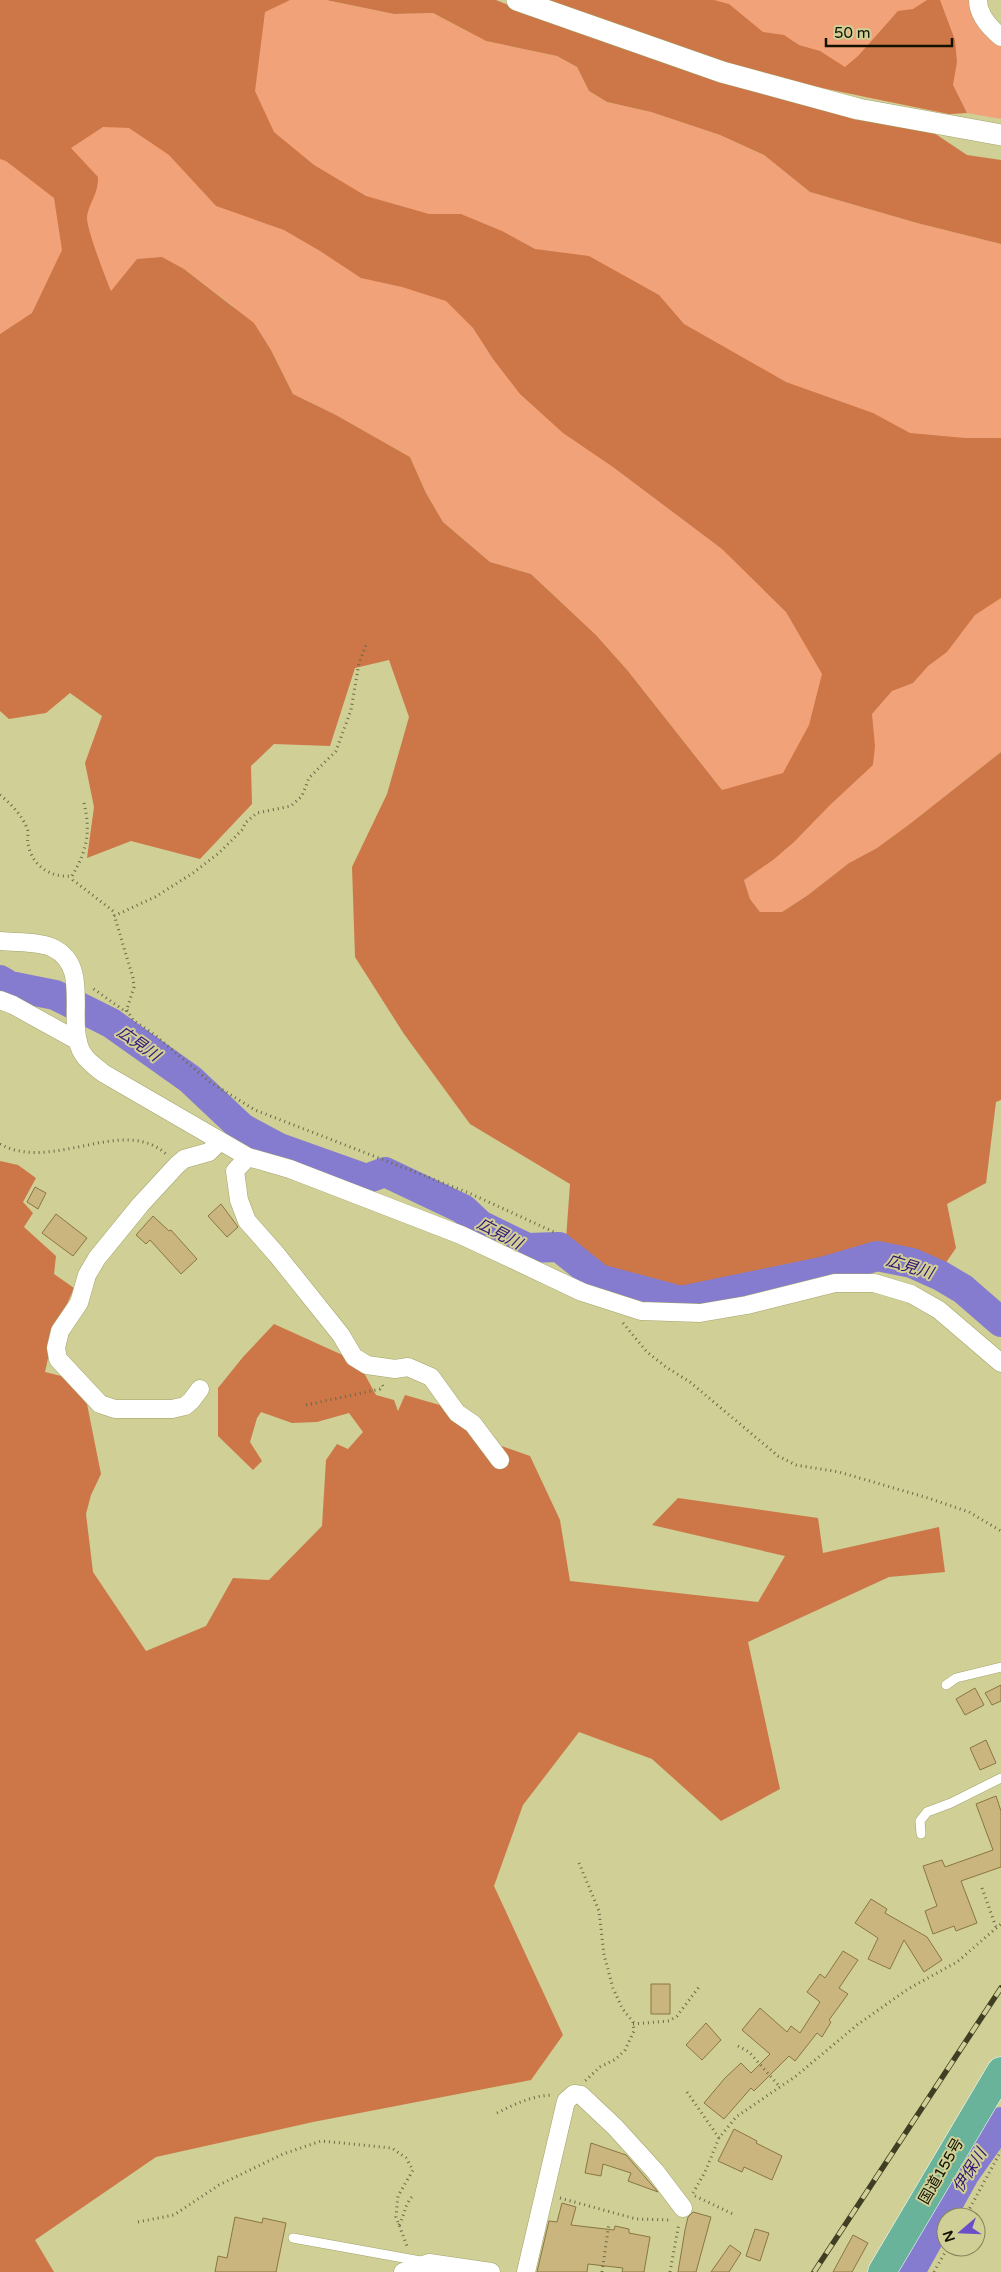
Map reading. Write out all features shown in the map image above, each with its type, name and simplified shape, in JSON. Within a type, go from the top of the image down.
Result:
[{"type":"highway","name":"国道155号","points":[[882,2272],[1001,2071]]},
{"type":"street","points":[[517,0],[722,72],[858,109],[1001,135]]},
{"type":"street","points":[[978,0],[978,8],[992,30],[1001,37]]},
{"type":"street","points":[[0,941],[43,945],[54,948],[68,961],[75,982],[77,1037],[83,1054],[103,1073],[248,1157],[290,1169],[460,1235],[582,1292],[640,1311],[700,1313],[746,1305],[835,1283],[874,1283],[911,1294],[939,1310],[1001,1362]]},
{"type":"street","points":[[0,1000],[77,1037]]},
{"type":"street","points":[[200,1389],[185,1406],[172,1409],[115,1409],[100,1404],[58,1359],[56,1348],[60,1331],[79,1303],[87,1275],[97,1258],[141,1204],[177,1165],[184,1159],[209,1152],[220,1141]]},
{"type":"street","points":[[248,1157],[234,1171],[239,1200],[247,1221],[289,1269],[341,1335],[354,1357],[367,1365],[395,1369],[408,1367],[431,1377],[457,1413],[473,1424],[500,1460]]},
{"type":"street","points":[[526,2272],[543,2193],[573,2098],[635,2149],[681,2215]]},
{"type":"street","points":[[403,2272],[424,2261],[491,2272]]},
{"type":"lane","points":[[946,1685],[956,1678],[1001,1667]]},
{"type":"lane","points":[[921,1834],[920,1821],[926,1812],[951,1803],[1001,1778]]},
{"type":"lane","points":[[293,2238],[424,2261]]},
{"type":"path","points":[[114,916],[156,897],[193,873],[219,853],[243,829],[245,823],[257,813],[291,806],[302,796],[309,778],[336,751],[351,710],[359,663],[366,645]]},
{"type":"path","points":[[0,795],[17,811],[28,829],[28,844],[37,865],[53,874],[72,876]]},
{"type":"path","points":[[72,876],[83,858],[86,847],[88,819],[84,803]]},
{"type":"path","points":[[72,876],[73,880],[113,911],[133,978],[134,986],[127,1010]]},
{"type":"path","points":[[75,982],[127,1010],[133,1020],[155,1035],[210,1082],[255,1110],[469,1193],[554,1232]]},
{"type":"path","points":[[0,1144],[15,1151],[43,1153],[124,1139],[150,1145],[162,1152],[177,1165]]},
{"type":"path","points":[[614,1302],[614,1308],[619,1317],[648,1352],[666,1367],[690,1382],[778,1456],[796,1465],[839,1472],[928,1498],[969,1512],[1001,1531]]},
{"type":"path","points":[[306,1405],[380,1389],[383,1386],[381,1381],[368,1370],[367,1365]]},
{"type":"path","points":[[497,2113],[521,2100],[538,2096],[558,2095],[573,2098],[587,2078],[600,2067],[616,2059],[625,2050],[634,2031],[633,2024],[622,2008],[613,1988],[604,1955],[600,1911],[579,1862]]},
{"type":"path","points":[[982,1888],[996,1927]]},
{"type":"path","points":[[733,2214],[692,2195],[705,2172],[719,2138],[736,2117],[796,2076],[857,2025],[908,1989],[956,1962],[1001,1924]]},
{"type":"path","points":[[633,2024],[669,2021],[676,2016],[699,1987]]},
{"type":"path","points":[[738,2046],[749,2052],[779,2086]]},
{"type":"path","points":[[687,2092],[719,2138]]},
{"type":"path","points":[[138,2222],[174,2215],[220,2185],[283,2154],[321,2141],[392,2148],[406,2158],[413,2170],[398,2196],[396,2217],[404,2241],[424,2261]]},
{"type":"path","points":[[970,2207],[1001,2151]]},
{"type":"path","points":[[543,2193],[636,2219],[681,2215],[670,2272]]},
{"type":"path","points":[[399,2225],[403,2219],[405,2204],[414,2194]]},
{"type":"path","points":[[602,2272],[609,2223]]},
{"type":"path","points":[[934,2272],[942,2257]]},
{"type":"shaded area","points":[[0,0],[326,0],[394,14],[433,13],[486,41],[557,56],[577,67],[589,91],[607,102],[651,112],[720,135],[764,155],[810,192],[917,223],[1001,244],[1001,752],[911,823],[877,848],[849,863],[808,895],[782,912],[760,912],[750,899],[744,880],[722,790],[628,671],[596,635],[531,574],[490,562],[443,522],[426,493],[410,457],[336,415],[293,394],[271,350],[233,306],[184,269],[32,314],[0,334]]},
{"type":"shaded area","points":[[0,0],[290,0],[265,12],[255,91],[274,132],[314,165],[366,196],[429,214],[461,214],[502,231],[535,249],[589,256],[659,295],[684,324],[786,382],[873,413],[910,433],[965,438],[1001,438],[1001,598],[975,615],[947,652],[928,666],[913,683],[892,691],[872,714],[875,746],[873,765],[794,842],[773,860],[744,880],[750,899],[760,912],[782,912],[808,895],[849,863],[877,848],[1001,752],[1001,1100],[996,1102],[986,1183],[947,1204],[956,1248],[945,1264],[899,1250],[865,1249],[686,1290],[608,1274],[566,1239],[570,1184],[470,1124],[404,1034],[355,957],[352,867],[387,794],[409,717],[389,660],[355,668],[330,746],[274,744],[251,766],[252,804],[200,859],[131,841],[87,858],[94,807],[85,763],[102,716],[70,693],[46,713],[9,719],[0,711],[0,334],[32,313],[62,250],[54,198],[6,161],[0,159]],"holes":[[[103,127],[129,128],[169,155],[216,206],[284,230],[361,278],[402,287],[446,301],[473,328],[493,359],[520,394],[563,433],[613,467],[722,549],[786,612],[822,674],[809,725],[783,773],[722,790],[628,671],[596,635],[531,574],[490,562],[443,522],[426,493],[410,457],[336,415],[293,394],[271,350],[254,323],[184,269],[162,257],[137,259],[111,291],[97,254],[87,217],[97,189],[98,177],[71,148]]]},
{"type":"shaded area","points":[[326,0],[496,0],[572,31],[722,80],[934,133],[967,155],[1001,160],[1001,244],[917,223],[810,192],[764,155],[720,135],[651,112],[607,102],[589,91],[577,67],[557,56],[486,41],[433,13],[394,14]]},
{"type":"shaded area","points":[[543,0],[973,0],[1001,42],[1001,119],[967,113],[949,114],[865,97]]},
{"type":"shaded area","points":[[543,0],[714,0],[729,4],[763,32],[784,35],[799,45],[820,51],[845,67],[858,56],[898,11],[913,9],[927,0],[940,0],[955,40],[957,62],[953,85],[967,113],[949,114],[778,79],[663,44]]},
{"type":"shaded area","points":[[0,1161],[18,1165],[36,1178],[23,1202],[33,1213],[24,1227],[56,1256],[54,1274],[74,1288],[53,1336],[45,1372],[65,1377],[87,1404],[101,1474],[91,1495],[86,1514],[93,1572],[146,1651],[206,1626],[233,1578],[269,1580],[322,1526],[326,1460],[337,1444],[348,1449],[363,1432],[349,1413],[317,1422],[292,1423],[261,1412],[257,1418],[250,1442],[262,1461],[253,1470],[218,1436],[218,1388],[243,1357],[274,1324],[358,1362],[376,1395],[394,1400],[398,1411],[405,1395],[450,1408],[470,1435],[530,1456],[560,1520],[570,1581],[758,1602],[785,1556],[652,1525],[678,1498],[818,1518],[823,1553],[939,1527],[945,1572],[889,1577],[748,1642],[780,1789],[721,1821],[652,1759],[579,1732],[523,1805],[494,1886],[563,2035],[531,2080],[313,2122],[156,2157],[35,2240],[54,2272],[0,2272]]},
{"type":"building","points":[[35,1187],[46,1193],[38,1209],[27,1202]]},
{"type":"building","points":[[221,1204],[238,1227],[227,1237],[208,1216]]},
{"type":"building","points":[[56,1214],[87,1238],[73,1256],[42,1233]]},
{"type":"building","points":[[153,1216],[169,1231],[171,1230],[197,1259],[181,1274],[150,1240],[146,1244],[136,1235]]},
{"type":"building","points":[[1001,1685],[1001,1701],[992,1705],[985,1693]]},
{"type":"building","points":[[975,1688],[984,1705],[965,1715],[956,1699]]},
{"type":"building","points":[[986,1740],[996,1763],[980,1770],[970,1748]]},
{"type":"building","points":[[996,1796],[1001,1811],[1001,1867],[961,1881],[977,1923],[956,1931],[954,1926],[933,1934],[925,1911],[937,1906],[923,1866],[942,1860],[945,1867],[993,1850],[976,1804]]},
{"type":"building","points":[[871,1899],[887,1909],[885,1913],[927,1937],[942,1960],[924,1972],[904,1940],[890,1969],[868,1959],[878,1938],[855,1923]]},
{"type":"building","points":[[843,1951],[858,1960],[839,1988],[848,1994],[829,2020],[831,2022],[822,2037],[817,2033],[795,2061],[789,2056],[754,2091],[751,2088],[724,2119],[704,2103],[725,2078],[741,2063],[751,2073],[770,2054],[742,2030],[760,2008],[787,2032],[791,2026],[800,2033],[820,2002],[807,1992],[820,1974],[825,1978]]},
{"type":"building","points":[[651,1984],[670,1984],[670,2014],[651,2014]]},
{"type":"building","points":[[706,2023],[721,2040],[702,2060],[686,2045]]},
{"type":"building","points":[[734,2129],[782,2156],[772,2180],[744,2167],[742,2172],[718,2161]]},
{"type":"building","points":[[591,2143],[626,2155],[658,2192],[628,2181],[631,2173],[603,2164],[601,2176],[585,2173]]},
{"type":"building","points":[[562,2203],[576,2207],[571,2225],[614,2230],[615,2226],[629,2229],[629,2233],[650,2237],[644,2272],[622,2272],[623,2268],[588,2264],[587,2272],[537,2272],[549,2221],[557,2222]]},
{"type":"building","points":[[693,2212],[711,2217],[696,2272],[678,2272],[688,2217]]},
{"type":"building","points":[[235,2217],[262,2223],[263,2218],[286,2223],[276,2272],[215,2272],[218,2256],[227,2258]]},
{"type":"building","points":[[755,2229],[769,2233],[760,2261],[746,2256]]},
{"type":"building","points":[[853,2235],[868,2243],[852,2272],[833,2272]]},
{"type":"building","points":[[730,2245],[741,2253],[729,2272],[711,2272]]},
{"type":"waterway","name":"広見川","points":[[0,980],[10,986],[55,995],[111,1023],[190,1079],[242,1128],[279,1148],[366,1179],[385,1172],[463,1209],[480,1225],[527,1248],[559,1247],[599,1279],[681,1301],[826,1271],[877,1256],[912,1263],[941,1276],[963,1289],[1001,1322]]},
{"type":"waterway","name":"伊保川","points":[[910,2272],[965,2173],[1001,2122]]},
{"type":"railway","points":[[814,2272],[1001,1988]]}]
